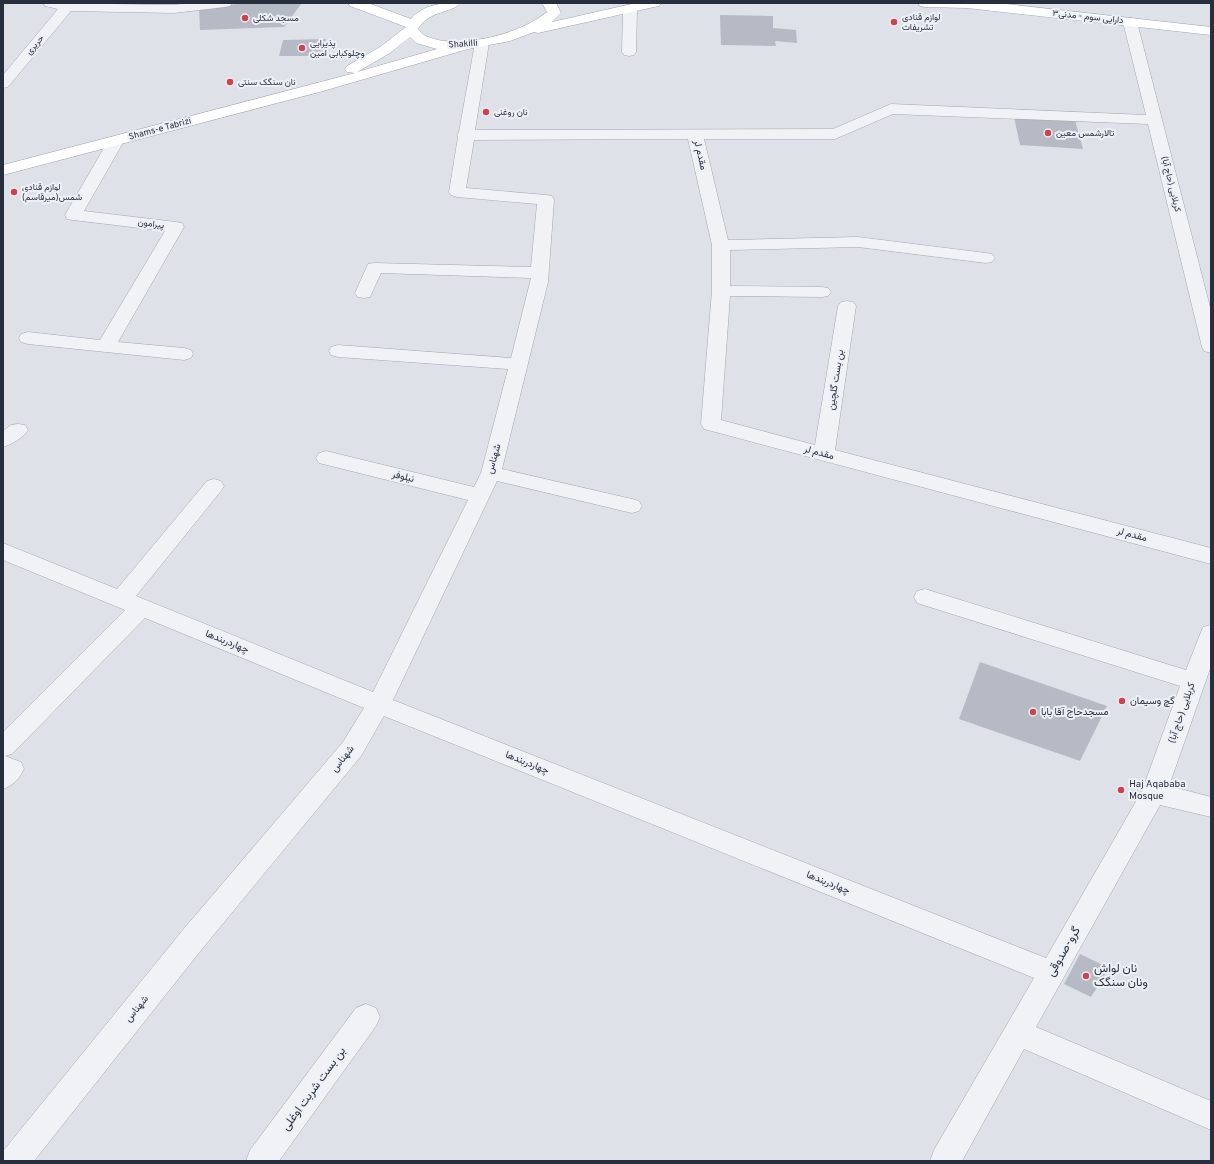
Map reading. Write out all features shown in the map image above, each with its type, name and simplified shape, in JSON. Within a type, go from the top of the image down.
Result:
[{"type":"main road","points":[[355,3],[412,28]]},
{"type":"main road","points":[[318,88],[385,50],[412,28],[423,15],[438,7],[453,3]]},
{"type":"main road","name":"Shakilli","points":[[412,28],[414,37],[434,45],[463,46],[482,43],[523,32],[541,25],[550,19],[554,13],[549,3]]},
{"type":"main road","points":[[523,32],[654,3]]},
{"type":"main road","name":"دارایی سوم - مدنی۳","points":[[925,3],[964,3],[1211,31]]},
{"type":"main road","points":[[318,88],[463,46]]},
{"type":"main road","name":"Shams-e Tabrizi","points":[[3,170],[318,88]]},
{"type":"street","points":[[50,3],[67,7],[174,9],[224,3]]},
{"type":"street","name":"حریری","points":[[3,84],[67,7]]},
{"type":"street","points":[[629,52],[630,9]]},
{"type":"street","name":"کربلایی (حاج آبا)","points":[[1130,22],[1211,347]]},
{"type":"street","points":[[482,43],[465,135],[835,134],[891,110],[1155,120]]},
{"type":"street","name":"مقدم لر","points":[[695,134],[720,245],[721,291],[711,424],[1211,556]]},
{"type":"street","name":"شهناس","points":[[15,1161],[192,940],[352,748],[379,704],[491,473],[539,278],[546,200],[457,192],[465,135]]},
{"type":"street","name":"پیرامون","points":[[106,346],[176,228],[73,215],[116,140]]},
{"type":"street","points":[[720,245],[858,242],[986,258]]},
{"type":"street","points":[[364,293],[374,268],[539,278]]},
{"type":"street","points":[[721,291],[822,292]]},
{"type":"street","name":"بن بست گلچین","points":[[824,454],[847,306]]},
{"type":"street","points":[[28,338],[184,354]]},
{"type":"street","points":[[338,351],[518,364]]},
{"type":"street","name":"نیلوفر","points":[[326,458],[480,496]]},
{"type":"street","points":[[491,473],[632,506]]},
{"type":"street","points":[[3,748],[131,603],[214,486]]},
{"type":"street","name":"چهاردربندها","points":[[3,551],[379,704],[1052,973]]},
{"type":"street","points":[[925,597],[1194,681]]},
{"type":"street","name":"کربلایی (حاج آبا)","points":[[1154,793],[1211,633]]},
{"type":"street","points":[[3,765],[12,769],[3,779]]},
{"type":"street","points":[[1154,793],[1211,807]]},
{"type":"street","name":"گرو-صدوقی","points":[[945,1161],[1154,793]]},
{"type":"street","name":"بن بست شربت اوغلی","points":[[261,1161],[366,1017]]},
{"type":"street","points":[[1018,1033],[1211,1116]]},
{"type":"building","name":"مسجد شکلی","points":[[245,3],[302,3],[284,27],[200,30],[199,8]]},
{"type":"building","points":[[720,15],[773,16],[773,28],[796,30],[797,43],[775,41],[776,46],[721,45]]},
{"type":"building","name":"پذیرایی وچلوکبابی امین","points":[[326,39],[322,56],[279,56],[283,40]]},
{"type":"building","name":"تالارشمس معین","points":[[1014,117],[1075,120],[1083,149],[1020,145]]},
{"type":"building","name":"مسجدحاج آقا بابا","points":[[980,662],[1107,706],[1080,761],[959,719]]},
{"type":"building","name":"نان لواش ونان سنگک","points":[[1080,954],[1109,968],[1091,997],[1064,984]]},
{"type":"place","name":"مسجد شکلی","points":[[245,18]]},
{"type":"place","name":"لوازم قنادی تشریفات","points":[[894,22]]},
{"type":"place","name":"پذیرایی وچلوکبابی امین","points":[[302,48]]},
{"type":"place","name":"نان سنگک سنتی","points":[[230,82]]},
{"type":"place","name":"نان روغنی","points":[[486,112]]},
{"type":"place","name":"تالارشمس معین","points":[[1048,133]]},
{"type":"place","name":"لوازم قنادی شمس(میرقاسم)","points":[[14,192]]},
{"type":"place","name":"گچ وسیمان","points":[[1122,701]]},
{"type":"place","name":"مسجدحاج آقا بابا","points":[[1033,712]]},
{"type":"place","name":"Haj Aqababa Mosque","points":[[1121,790]]},
{"type":"place","name":"نان لواش ونان سنگک","points":[[1086,976]]}]
